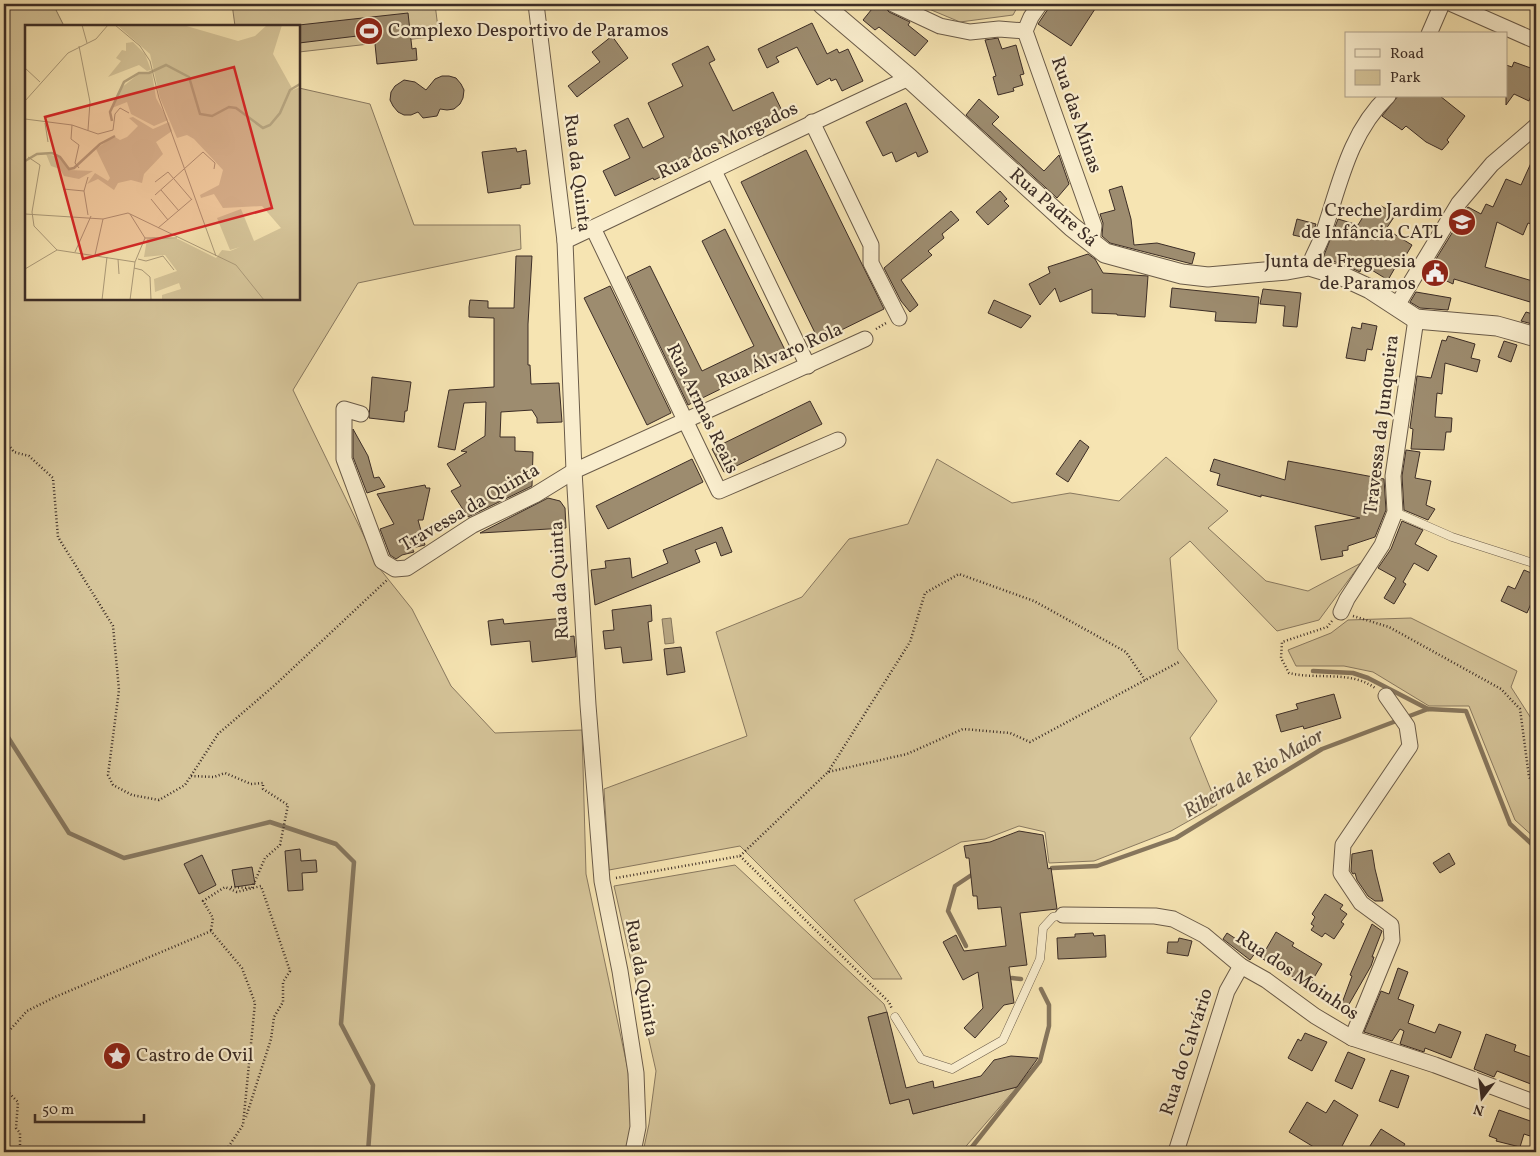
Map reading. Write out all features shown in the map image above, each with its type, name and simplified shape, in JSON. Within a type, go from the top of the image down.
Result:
[{"type":"street","name":"Rua da Quinta","points":[[536,4],[565,241],[574,471],[588,705],[602,881],[620,971],[636,1073],[638,1128],[633,1152]]},
{"type":"street","name":"Rua Padre Sá","points":[[822,4],[909,78],[1072,227],[1105,253],[1182,274],[1208,277],[1287,270],[1309,266],[1356,282],[1416,319],[1497,326],[1536,337]]},
{"type":"street","points":[[893,4],[940,26],[970,32],[999,29],[1025,30],[1040,4]]},
{"type":"street","points":[[1430,32],[1442,4]]},
{"type":"street","points":[[1452,4],[1536,41]]},
{"type":"street","name":"Rua das Minas","points":[[1025,30],[1094,226],[1092,242]]},
{"type":"street","name":"Rua dos Morgados","points":[[565,241],[714,171],[812,122],[909,78]]},
{"type":"street","points":[[1309,266],[1321,239],[1348,155],[1362,128],[1386,98]]},
{"type":"street","points":[[812,122],[871,245],[871,263],[899,318]]},
{"type":"street","points":[[1396,307],[1459,203],[1492,164],[1536,126]]},
{"type":"street","points":[[714,171],[808,366]]},
{"type":"street","name":"Rua Armas Reais","points":[[593,228],[719,491],[838,440]]},
{"type":"street","name":"Travessa da Junqueira","points":[[1341,612],[1382,544],[1395,512],[1393,476],[1416,319]]},
{"type":"street","name":"Rua Álvaro Rola","points":[[574,471],[865,339]]},
{"type":"street","name":"Travessa da Quinta","points":[[361,414],[344,409],[344,459],[382,561],[395,569],[406,568],[473,526],[535,494],[574,471]]},
{"type":"street","points":[[1352,1038],[1392,940],[1391,925],[1361,903],[1340,873],[1342,846],[1410,746],[1407,726],[1386,696]]},
{"type":"street","name":"Rua dos Moinhos","points":[[1062,915],[1156,916],[1173,919],[1204,935],[1241,966],[1266,980],[1315,1016],[1352,1038],[1434,1065],[1536,1103]]},
{"type":"street","name":"Rua do Calvário","points":[[1176,1152],[1227,991],[1241,966]]},
{"type":"lane","points":[[1395,512],[1452,538],[1536,564]]},
{"type":"lane","points":[[895,1017],[921,1059],[952,1069],[1003,1040],[1040,960],[1043,928],[1053,918],[1062,915]]},
{"type":"path","points":[[865,339],[878,327],[899,318]]},
{"type":"path","points":[[4,438],[14,452],[29,456],[52,478],[58,537],[113,626],[119,690],[108,775],[113,785],[132,795],[159,800],[185,785],[218,734],[282,678],[386,581],[395,569]]},
{"type":"path","points":[[602,881],[740,856],[828,772],[910,642],[925,593],[959,574],[1034,601],[1126,652],[1145,680]]},
{"type":"path","points":[[1386,696],[1366,682],[1352,677],[1299,676],[1289,673],[1281,658],[1282,642],[1327,627],[1341,612],[1389,627],[1501,689],[1520,709],[1529,777],[1536,787]]},
{"type":"path","points":[[828,772],[908,754],[962,729],[1010,733],[1030,742],[1179,662]]},
{"type":"path","points":[[191,776],[214,777],[225,774],[251,784],[263,783],[263,789],[288,805],[280,845],[265,858],[252,888]]},
{"type":"path","points":[[740,856],[889,1002],[895,1017]]},
{"type":"path","points":[[225,1152],[243,1125],[271,1039],[274,1017],[283,1002],[283,982],[290,971],[261,886],[237,892],[225,887],[203,901],[213,918],[211,931],[242,968],[255,1003],[243,1125]]},
{"type":"path","points":[[20,1152],[20,1133],[16,1128],[18,1102],[8,1092],[6,1064],[8,1032],[27,1011],[55,997],[211,931]]},
{"type":"green space","points":[[4,4],[53,4],[64,25],[25,25],[25,300],[300,300],[300,88],[370,104],[414,225],[520,225],[521,249],[358,283],[293,390],[380,569],[412,609],[451,686],[495,733],[582,730],[586,874],[628,1070],[631,1131],[626,1152],[4,1152]]},
{"type":"green space","name":"Complexo Desportivo de Paramos","points":[[232,4],[435,4],[439,36],[300,52],[300,25],[235,25]]},
{"type":"green space","points":[[917,4],[1019,4],[1013,15],[960,22]]},
{"type":"green space","points":[[1166,457],[1228,511],[1208,528],[1266,581],[1308,591],[1361,563],[1319,620],[1277,631],[1190,541],[1170,558],[1178,649],[1217,701],[1190,738],[1217,805],[1171,831],[1094,861],[1049,863],[1045,832],[1019,826],[985,839],[961,842],[854,900],[902,979],[873,979],[740,846],[609,870],[604,789],[747,736],[716,632],[802,597],[849,539],[908,524],[937,459],[1012,503],[1070,493],[1119,501]]},
{"type":"green space","points":[[1411,618],[1517,671],[1511,687],[1536,726],[1536,839],[1515,820],[1469,706],[1429,706],[1373,672],[1344,666],[1296,666],[1288,650],[1331,633],[1348,620]]},
{"type":"green space","points":[[735,865],[884,1004],[887,1012],[868,1017],[890,1104],[909,1099],[913,1114],[1017,1087],[961,1152],[643,1152],[656,1071],[614,886]]},
{"type":"shaded area","points":[[671,618],[674,643],[665,644],[662,619]]},
{"type":"building","points":[[876,4],[910,22],[908,25],[928,41],[915,56],[879,27],[875,30],[863,20]]},
{"type":"building","points":[[1049,4],[1087,4],[1095,9],[1071,46],[1038,24],[1048,9]]},
{"type":"building","points":[[408,13],[412,49],[416,48],[417,60],[377,64],[374,34],[300,43],[299,25]]},
{"type":"building","points":[[812,23],[827,54],[837,49],[839,53],[848,49],[863,81],[842,91],[836,79],[831,81],[830,78],[817,85],[797,47],[776,57],[779,62],[767,68],[758,49]]},
{"type":"building","points":[[612,36],[628,58],[577,97],[568,86],[600,62],[592,52]]},
{"type":"building","points":[[998,38],[1002,49],[1016,45],[1024,74],[1020,75],[1023,85],[1013,88],[1014,91],[998,95],[993,77],[996,76],[985,40]]},
{"type":"building","points":[[708,46],[715,60],[709,63],[733,111],[773,92],[784,115],[728,144],[726,141],[720,143],[671,167],[673,171],[615,196],[603,171],[630,158],[614,125],[628,118],[643,148],[664,137],[648,103],[683,86],[672,64]]},
{"type":"building","points":[[1514,62],[1536,70],[1536,81],[1529,101],[1514,94],[1506,105],[1506,98],[1508,98],[1508,66],[1512,67]]},
{"type":"building","points":[[442,76],[456,78],[464,90],[460,104],[454,109],[440,109],[437,116],[423,118],[418,112],[404,115],[393,106],[390,100],[391,92],[395,86],[404,80],[415,82],[426,90],[435,79]]},
{"type":"building","points":[[1396,98],[1442,98],[1465,116],[1442,150],[1426,142],[1406,126],[1402,130],[1382,116]]},
{"type":"building","points":[[979,99],[999,117],[992,124],[1044,171],[1059,155],[1069,184],[1057,198],[966,115]]},
{"type":"building","points":[[906,103],[928,152],[918,157],[916,152],[896,162],[892,152],[883,156],[866,122]]},
{"type":"building","points":[[516,148],[517,152],[526,150],[530,184],[521,185],[521,188],[488,193],[482,152]]},
{"type":"building","points":[[806,150],[884,309],[819,341],[741,182]]},
{"type":"building","points":[[1536,152],[1536,226],[1528,223],[1523,235],[1497,222],[1485,267],[1536,282],[1536,294],[1530,302],[1454,279],[1453,284],[1428,272],[1468,207],[1481,214],[1486,204],[1493,207],[1506,179],[1521,185]]},
{"type":"building","points":[[1122,186],[1131,219],[1134,245],[1157,243],[1195,253],[1192,264],[1110,243],[1102,236],[1103,223],[1100,214],[1115,210],[1109,190]]},
{"type":"building","points":[[1000,191],[1007,199],[1004,201],[1009,206],[988,225],[976,212]]},
{"type":"building","points":[[1381,206],[1396,214],[1386,229],[1412,245],[1399,267],[1396,266],[1388,280],[1362,264],[1360,272],[1323,258],[1338,219],[1358,225],[1369,207],[1377,212]]},
{"type":"building","points":[[951,211],[959,220],[942,234],[944,238],[928,251],[932,255],[901,280],[918,305],[910,312],[901,301],[884,268]]},
{"type":"building","points":[[1297,219],[1316,224],[1311,239],[1293,235]]},
{"type":"building","points":[[725,229],[788,356],[688,405],[627,277],[650,266],[702,371],[754,346],[702,241]]},
{"type":"building","points":[[1088,254],[1095,259],[1103,273],[1148,276],[1145,317],[1092,313],[1092,289],[1060,302],[1055,288],[1040,305],[1029,284],[1050,273],[1048,267]]},
{"type":"building","points":[[516,256],[532,256],[528,324],[528,365],[530,365],[531,384],[559,383],[562,422],[537,423],[537,418],[532,410],[501,412],[500,437],[515,437],[515,451],[533,452],[532,486],[468,517],[451,491],[461,486],[447,464],[467,452],[461,451],[485,436],[486,402],[464,403],[455,450],[438,447],[449,390],[494,387],[494,318],[469,317],[470,300],[488,301],[488,308],[514,308]]},
{"type":"building","points":[[610,286],[671,413],[647,425],[584,298]]},
{"type":"building","points":[[1172,288],[1259,297],[1256,323],[1215,321],[1216,312],[1170,307]]},
{"type":"building","points":[[1263,289],[1301,293],[1297,327],[1283,326],[1285,306],[1260,304]]},
{"type":"building","points":[[1416,292],[1451,298],[1448,310],[1420,308],[1410,302]]},
{"type":"building","points":[[994,300],[1031,316],[1021,328],[988,313]]},
{"type":"building","points":[[1526,312],[1536,315],[1536,325],[1521,321]]},
{"type":"building","points":[[1362,323],[1377,326],[1372,350],[1367,349],[1365,361],[1346,358],[1352,327],[1361,329]]},
{"type":"building","points":[[1448,336],[1475,344],[1471,358],[1480,360],[1477,372],[1445,363],[1442,394],[1437,393],[1435,417],[1452,418],[1451,432],[1446,432],[1444,450],[1411,449],[1413,429],[1410,428],[1417,376],[1431,378],[1442,340],[1446,341]]},
{"type":"building","points":[[1504,341],[1517,345],[1511,362],[1498,357]]},
{"type":"building","points":[[372,377],[411,382],[404,422],[369,418]]},
{"type":"building","points":[[810,401],[822,424],[724,472],[712,449]]},
{"type":"building","points":[[353,429],[368,456],[374,478],[379,477],[385,487],[367,493],[353,457]]},
{"type":"building","points":[[1080,440],[1089,447],[1068,482],[1056,474]]},
{"type":"building","points":[[1406,450],[1420,452],[1415,478],[1431,481],[1426,505],[1435,509],[1428,520],[1404,510],[1402,476]]},
{"type":"building","points":[[692,459],[703,482],[608,529],[596,506]]},
{"type":"building","points":[[1214,459],[1285,480],[1288,461],[1384,479],[1386,510],[1375,537],[1348,546],[1348,550],[1342,551],[1343,556],[1321,560],[1315,526],[1360,518],[1261,495],[1261,497],[1217,485],[1220,474],[1210,471]]},
{"type":"building","points":[[425,485],[426,488],[430,488],[423,520],[418,520],[425,545],[412,548],[414,552],[402,555],[396,559],[390,555],[380,529],[394,524],[377,494]]},
{"type":"building","points":[[548,498],[560,501],[565,508],[566,528],[480,533]]},
{"type":"building","points":[[1402,521],[1423,530],[1415,544],[1437,556],[1428,571],[1414,563],[1403,582],[1406,584],[1394,604],[1384,598],[1396,578],[1378,568],[1391,549]]},
{"type":"building","points":[[722,527],[732,552],[721,556],[716,542],[695,550],[700,562],[595,605],[591,570],[606,568],[605,561],[630,558],[632,578],[668,563],[663,550]]},
{"type":"building","points":[[1524,570],[1536,575],[1536,592],[1527,613],[1501,601],[1508,586],[1515,589]]},
{"type":"building","points":[[651,605],[652,621],[648,622],[652,660],[623,663],[621,647],[605,649],[603,631],[614,630],[612,610]]},
{"type":"building","points":[[564,618],[566,637],[574,636],[576,657],[532,662],[530,641],[491,645],[488,621],[503,619],[504,624]]},
{"type":"building","points":[[681,647],[685,672],[667,675],[664,649]]},
{"type":"building","points":[[1334,694],[1341,718],[1304,729],[1303,726],[1281,732],[1276,715],[1298,709],[1296,704]]},
{"type":"building","points":[[1019,831],[1043,835],[1048,869],[1051,868],[1057,909],[1020,913],[1027,965],[1009,967],[1014,1003],[1004,1005],[975,1038],[964,1028],[983,1008],[978,972],[963,980],[943,942],[956,935],[964,951],[1006,946],[1001,907],[978,909],[977,896],[973,896],[969,858],[966,858],[964,846],[990,842]]},
{"type":"building","points":[[300,849],[301,861],[316,860],[317,872],[302,873],[303,890],[288,891],[285,851]]},
{"type":"building","points":[[1372,850],[1383,901],[1375,901],[1368,896],[1357,880],[1355,873],[1353,874],[1351,871],[1352,854]]},
{"type":"building","points":[[1449,853],[1455,864],[1440,873],[1433,863]]},
{"type":"building","points":[[202,855],[216,885],[199,894],[184,864]]},
{"type":"building","points":[[252,867],[255,884],[235,887],[232,870]]},
{"type":"building","points":[[1325,894],[1343,905],[1340,909],[1347,914],[1341,922],[1344,924],[1334,939],[1325,933],[1322,937],[1311,930],[1314,926],[1311,924],[1315,917],[1312,914]]},
{"type":"building","points":[[1372,924],[1382,931],[1372,957],[1374,957],[1371,966],[1348,1006],[1342,1003],[1352,976],[1350,975]]},
{"type":"building","points":[[1276,932],[1294,943],[1292,946],[1322,964],[1309,986],[1261,958]]},
{"type":"building","points":[[1093,933],[1094,936],[1105,935],[1106,957],[1058,959],[1057,938]]},
{"type":"building","points":[[1227,933],[1256,952],[1250,960],[1223,939]]},
{"type":"building","points":[[1179,938],[1192,941],[1188,956],[1167,953],[1168,942],[1178,942]]},
{"type":"building","points":[[1398,968],[1408,972],[1398,999],[1414,1005],[1408,1023],[1435,1033],[1439,1024],[1461,1032],[1451,1058],[1425,1048],[1424,1052],[1400,1044],[1404,1031],[1400,1029],[1392,1041],[1364,1032],[1381,991],[1389,994]]},
{"type":"building","points":[[887,1012],[906,1088],[933,1081],[934,1088],[981,1076],[994,1060],[1011,1056],[1038,1058],[1017,1087],[913,1114],[909,1099],[890,1104],[868,1017]]},
{"type":"building","points":[[1305,1033],[1327,1042],[1312,1071],[1288,1058],[1298,1039],[1301,1041]]},
{"type":"building","points":[[1486,1034],[1516,1045],[1514,1051],[1536,1059],[1536,1086],[1497,1071],[1494,1077],[1474,1069]]},
{"type":"building","points":[[1348,1052],[1365,1059],[1352,1089],[1335,1081]]},
{"type":"building","points":[[1391,1070],[1409,1076],[1398,1108],[1379,1101]]},
{"type":"building","points":[[1334,1100],[1358,1115],[1339,1152],[1322,1152],[1289,1132],[1307,1102],[1326,1113]]},
{"type":"building","points":[[1499,1110],[1536,1123],[1536,1138],[1524,1134],[1520,1147],[1496,1141],[1497,1139],[1489,1136]]},
{"type":"building","points":[[1381,1129],[1405,1144],[1400,1152],[1366,1152]]},
{"type":"waterway","points":[[1313,671],[1353,673],[1368,678],[1428,709]]},
{"type":"waterway","name":"Ribeira de Rio Maior","points":[[1052,868],[1097,866],[1176,838],[1322,749],[1428,709],[1466,711],[1510,824],[1536,848]]},
{"type":"waterway","name":"Ribeira de Rio Maior","points":[[4,731],[69,833],[124,858],[270,822],[336,844],[354,862],[341,1024],[373,1085],[368,1152]]},
{"type":"waterway","points":[[966,946],[948,911],[955,886],[973,874]]},
{"type":"waterway","points":[[1012,978],[1021,979]]},
{"type":"waterway","name":"Ribeira de Rio Maior","points":[[968,1152],[1040,1061],[1049,1026],[1049,1005],[1041,989]]},
{"type":"place","name":"Complexo Desportivo de Paramos","points":[[369,31]]},
{"type":"place","name":"Creche Jardim de Infância CATL","points":[[1462,222]]},
{"type":"place","name":"Junta de Freguesia de Paramos","points":[[1435,273]]},
{"type":"place","name":"Castro de Ovil","points":[[117,1056]]}]
